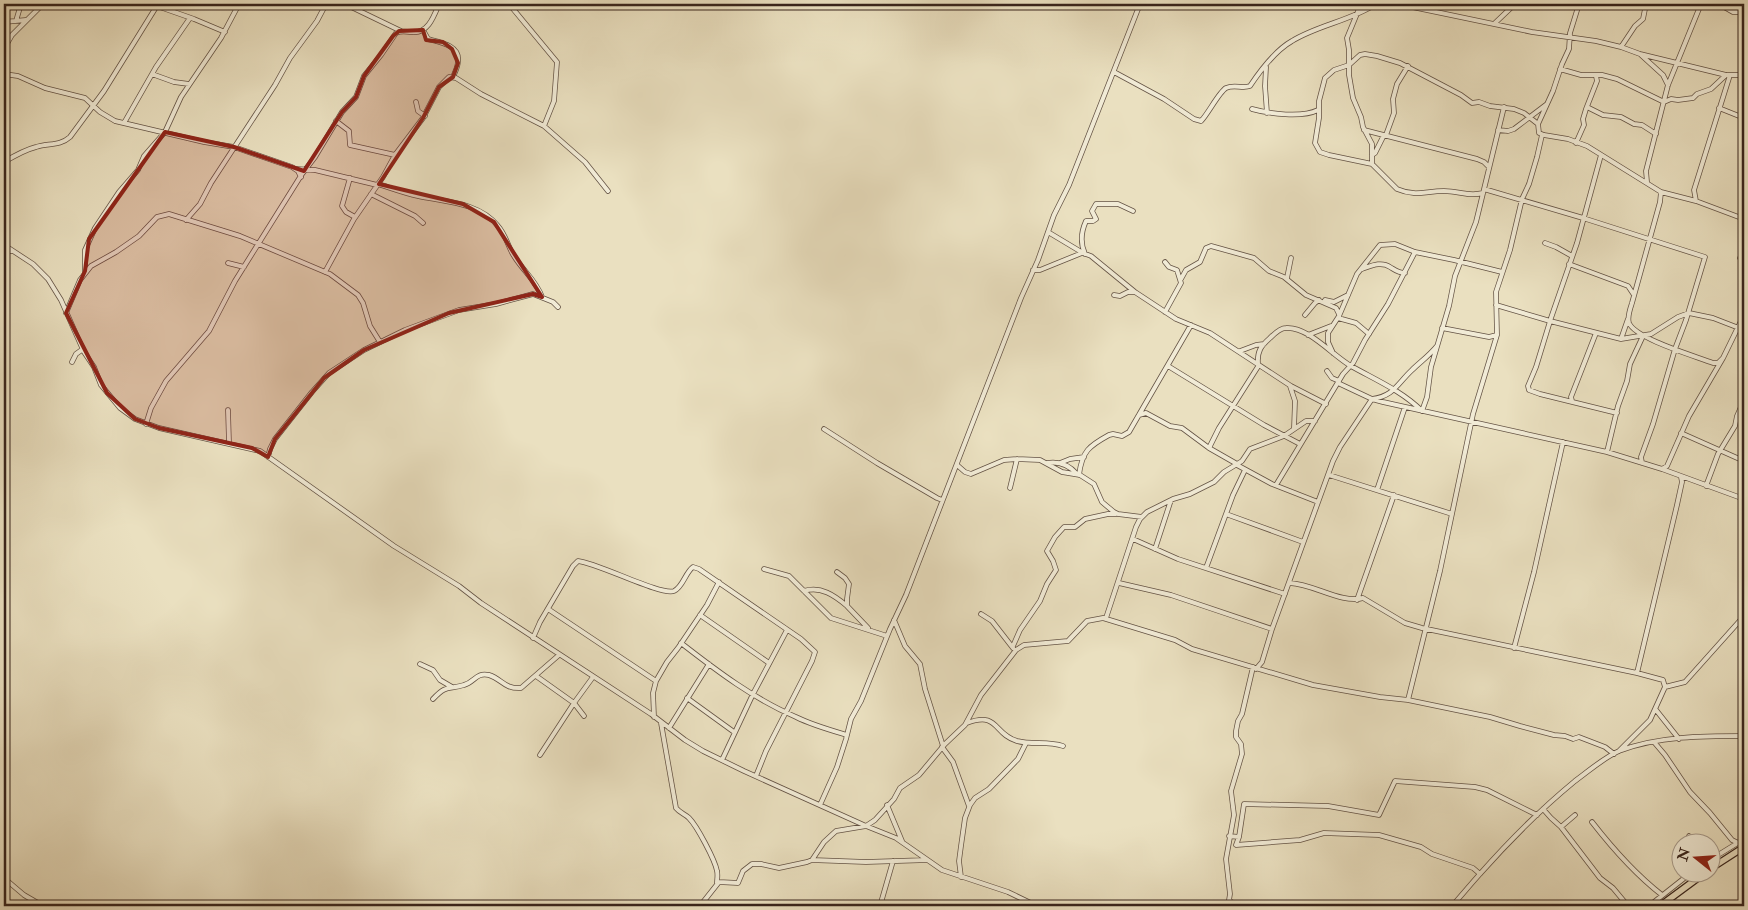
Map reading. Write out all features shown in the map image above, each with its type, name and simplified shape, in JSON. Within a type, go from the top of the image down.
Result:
[{"type":"highway","points":[[1720,863],[1744,847]]},
{"type":"highway","points":[[1660,906],[1692,882]]},
{"type":"street","points":[[16,21],[21,4]]},
{"type":"street","points":[[4,49],[8,41],[26,20],[43,4]]},
{"type":"street","points":[[86,271],[86,250],[95,228],[119,192],[138,169],[144,156],[165,132],[175,108],[225,32],[239,4]]},
{"type":"street","points":[[186,220],[200,204],[211,183],[275,85],[290,58],[317,21],[326,4]]},
{"type":"street","points":[[345,4],[401,31]]},
{"type":"street","points":[[146,424],[151,408],[166,381],[208,330],[244,267],[336,121],[356,97],[364,76],[396,32],[418,32],[423,30],[430,23],[438,4]]},
{"type":"street","points":[[509,4],[557,62],[554,101],[544,126]]},
{"type":"street","points":[[820,805],[836,767],[851,719],[861,701],[887,636],[910,587],[942,500],[1054,215],[1069,185],[1140,4]]},
{"type":"street","points":[[1361,4],[1347,38],[1349,50],[1348,65],[1352,93],[1364,130],[1372,144],[1372,164]]},
{"type":"street","points":[[1114,72],[1200,121],[1225,89],[1235,86],[1248,87],[1284,46],[1296,38],[1357,14],[1376,4]]},
{"type":"street","points":[[1398,4],[1532,32],[1596,41],[1640,54],[1728,75],[1744,75]]},
{"type":"street","points":[[1495,23],[1515,4]]},
{"type":"street","points":[[1408,700],[1452,514],[1474,408],[1497,335],[1496,292],[1510,250],[1522,199],[1529,184],[1537,157],[1542,135],[1538,129],[1538,124],[1548,104],[1569,49],[1570,33],[1579,4]]},
{"type":"street","points":[[1621,47],[1634,26],[1643,19],[1646,4]]},
{"type":"street","points":[[1647,182],[1646,170],[1668,85],[1701,4]]},
{"type":"street","points":[[1719,4],[1733,12],[1744,12]]},
{"type":"street","points":[[4,162],[31,148],[66,141],[106,90],[157,5],[225,32]]},
{"type":"street","points":[[124,123],[152,74],[190,18]]},
{"type":"street","points":[[4,22],[26,20]]},
{"type":"street","points":[[325,272],[355,217],[395,156],[425,116],[438,87],[453,77],[458,63],[456,52],[443,42],[428,39],[423,30]]},
{"type":"street","points":[[4,32],[8,41]]},
{"type":"street","points":[[1538,124],[1524,112],[1490,106],[1479,102],[1472,103],[1408,66],[1386,58],[1366,54],[1356,57],[1348,65],[1334,70],[1327,76],[1319,101],[1319,118],[1315,143],[1320,152],[1372,164],[1397,189],[1402,191],[1421,194],[1449,191],[1472,196],[1484,191],[1522,199],[1704,257],[1689,313],[1675,349],[1653,424],[1641,457],[1642,463]]},
{"type":"street","points":[[1640,54],[1663,75],[1668,85]]},
{"type":"street","points":[[1267,65],[1265,86],[1267,113]]},
{"type":"street","points":[[1372,155],[1385,135],[1394,113],[1393,99],[1397,84],[1408,66]]},
{"type":"street","points":[[1560,69],[1581,76],[1602,75],[1623,81],[1664,102]]},
{"type":"street","points":[[4,74],[18,76],[45,88],[85,98],[107,117],[124,123],[234,148],[296,169],[315,170],[446,202],[463,204],[494,222],[505,236],[515,258],[537,284],[542,297]]},
{"type":"street","points":[[152,74],[174,82],[189,84]]},
{"type":"street","points":[[1664,102],[1671,99],[1693,98],[1697,94],[1711,89],[1728,75]]},
{"type":"street","points":[[1696,201],[1694,190],[1705,160],[1728,75]]},
{"type":"street","points":[[1576,143],[1584,125],[1583,119],[1596,76]]},
{"type":"street","points":[[453,77],[544,126],[585,162],[608,191]]},
{"type":"street","points":[[416,102],[418,111],[425,116]]},
{"type":"street","points":[[1498,130],[1512,130],[1548,104]]},
{"type":"street","points":[[1422,411],[1427,398],[1431,367],[1450,306],[1455,276],[1476,222],[1504,107]]},
{"type":"street","points":[[1586,107],[1603,115],[1642,124],[1656,134]]},
{"type":"street","points":[[1719,108],[1744,118]]},
{"type":"street","points":[[1252,109],[1275,114],[1308,113],[1318,110]]},
{"type":"street","points":[[336,121],[349,131],[350,145],[395,156]]},
{"type":"street","points":[[1364,130],[1477,159],[1489,167]]},
{"type":"street","points":[[1542,135],[1568,139],[1587,146],[1661,192],[1696,201],[1744,219]]},
{"type":"street","points":[[1601,155],[1572,256],[1536,368],[1528,383],[1528,388],[1540,394],[1617,413]]},
{"type":"street","points":[[296,169],[301,177]]},
{"type":"street","points":[[350,178],[342,206],[346,212],[355,217]]},
{"type":"street","points":[[1621,338],[1629,317],[1660,202],[1661,192]]},
{"type":"street","points":[[371,194],[415,216],[423,223]]},
{"type":"street","points":[[1083,253],[1082,233],[1086,222],[1096,218],[1092,211],[1096,204],[1118,204],[1133,211]]},
{"type":"street","points":[[66,313],[74,292],[91,266],[116,252],[138,236],[156,217],[169,214],[232,234],[325,272],[358,295],[363,303],[370,326],[380,342]]},
{"type":"street","points":[[1048,232],[1098,261],[1135,292],[1165,312],[1182,322],[1210,333],[1290,385],[1326,404]]},
{"type":"street","points":[[1545,243],[1572,256]]},
{"type":"street","points":[[1333,353],[1328,337],[1339,317],[1354,279],[1380,245],[1395,244],[1415,252],[1502,272]]},
{"type":"street","points":[[4,245],[39,269],[55,291],[83,349],[94,367],[101,385],[110,397],[127,413],[146,424],[159,428],[256,449],[394,546],[459,586],[481,603],[654,717],[685,740],[756,776],[902,841],[942,870],[1008,892],[1037,906]]},
{"type":"street","points":[[1165,312],[1180,288],[1181,279],[1186,270],[1200,262],[1206,248],[1209,246],[1254,258],[1269,271],[1287,278],[1306,295],[1336,308],[1339,317]]},
{"type":"street","points":[[1744,249],[1740,258],[1744,261]]},
{"type":"street","points":[[4,252],[12,251]]},
{"type":"street","points":[[1276,485],[1388,304],[1415,252]]},
{"type":"street","points":[[1033,270],[1040,270],[1083,253]]},
{"type":"street","points":[[1287,278],[1291,258]]},
{"type":"street","points":[[1165,262],[1169,267],[1177,270],[1181,279]]},
{"type":"street","points":[[228,263],[244,267]]},
{"type":"street","points":[[1362,268],[1382,264],[1405,273]]},
{"type":"street","points":[[1569,264],[1628,286],[1634,285],[1638,281]]},
{"type":"street","points":[[1628,286],[1634,295]]},
{"type":"street","points":[[1114,295],[1120,296],[1128,292],[1135,292]]},
{"type":"street","points":[[268,457],[275,439],[324,378],[364,350],[405,330],[454,312],[496,304],[533,294],[553,302],[558,307]]},
{"type":"street","points":[[1305,315],[1314,303],[1320,300],[1334,302],[1348,295]]},
{"type":"street","points":[[1496,305],[1550,321],[1621,338],[1651,334],[1678,316],[1689,313],[1713,318],[1744,330]]},
{"type":"street","points":[[1662,469],[1667,466],[1692,410],[1723,358],[1744,315]]},
{"type":"street","points":[[1339,317],[1356,323],[1369,334]]},
{"type":"street","points":[[1629,317],[1630,324],[1643,336],[1713,363],[1718,363],[1723,358]]},
{"type":"street","points":[[1308,335],[1334,324]]},
{"type":"street","points":[[1078,475],[1088,448],[1109,435],[1126,436],[1191,325]]},
{"type":"street","points":[[1442,328],[1489,337],[1497,335]]},
{"type":"street","points":[[1209,448],[1232,405],[1258,364],[1258,352],[1264,344],[1283,329],[1291,329],[1308,335],[1351,366],[1396,389],[1422,411]]},
{"type":"street","points":[[1572,401],[1571,397],[1596,333]]},
{"type":"street","points":[[1607,452],[1632,359],[1643,336]]},
{"type":"street","points":[[1240,351],[1264,344]]},
{"type":"street","points":[[1372,399],[1382,398],[1396,389],[1430,355],[1438,344]]},
{"type":"street","points":[[72,362],[76,354],[83,349]]},
{"type":"street","points":[[1168,366],[1300,444]]},
{"type":"street","points":[[1327,371],[1332,378],[1372,399],[1607,452],[1744,498]]},
{"type":"street","points":[[1290,385],[1295,401],[1294,428]]},
{"type":"street","points":[[1228,906],[1230,894],[1226,866],[1227,848],[1234,814],[1231,789],[1242,754],[1241,744],[1236,737],[1238,721],[1242,714],[1254,668],[1262,662],[1284,594],[1340,447],[1372,399]]},
{"type":"street","points":[[1706,486],[1720,450],[1736,426],[1737,416],[1744,400]]},
{"type":"street","points":[[1377,490],[1404,407]]},
{"type":"street","points":[[228,410],[229,442]]},
{"type":"street","points":[[1139,414],[1146,413],[1170,426],[1182,428],[1209,448],[1245,470],[1318,502]]},
{"type":"street","points":[[1106,618],[1133,539],[1142,517],[1147,512],[1214,482],[1224,472],[1242,461],[1250,449],[1284,436],[1306,421],[1315,421]]},
{"type":"street","points":[[824,429],[877,464],[942,500]]},
{"type":"street","points":[[1681,433],[1744,461]]},
{"type":"street","points":[[1514,648],[1534,572],[1563,442]]},
{"type":"street","points":[[1047,463],[1060,463],[1084,457]]},
{"type":"street","points":[[957,465],[965,472],[971,474],[1004,460],[1018,458],[1040,460],[1058,470],[1078,475],[1094,484],[1102,502],[1118,514]]},
{"type":"street","points":[[1010,488],[1018,458]]},
{"type":"street","points":[[1060,463],[1070,467],[1078,475]]},
{"type":"street","points":[[1206,568],[1245,470]]},
{"type":"street","points":[[1329,475],[1452,514]]},
{"type":"street","points":[[1637,674],[1679,497],[1682,477]]},
{"type":"street","points":[[1357,600],[1394,495]]},
{"type":"street","points":[[1155,550],[1171,500]]},
{"type":"street","points":[[812,860],[824,842],[836,831],[866,826],[875,820],[900,788],[924,770],[943,747],[967,723],[981,695],[1014,649],[1020,630],[1040,601],[1047,584],[1056,570],[1047,552],[1054,537],[1064,527],[1075,527],[1085,519],[1108,514],[1142,517]]},
{"type":"street","points":[[1226,514],[1303,542]]},
{"type":"street","points":[[1133,539],[1178,560],[1284,594]]},
{"type":"street","points":[[533,638],[573,566],[578,561],[597,565],[666,591],[675,590],[690,569],[693,567],[699,569],[810,646],[815,654],[766,751],[756,776]]},
{"type":"street","points":[[764,569],[789,576],[831,618],[887,636]]},
{"type":"street","points":[[837,572],[849,584],[846,599],[847,606]]},
{"type":"street","points":[[654,717],[653,693],[656,681],[700,615],[719,582]]},
{"type":"street","points":[[1290,582],[1352,600],[1366,600],[1405,623],[1426,629],[1663,680],[1665,687],[1656,710],[1646,726],[1619,751],[1592,768],[1544,809],[1480,874],[1452,906]]},
{"type":"street","points":[[1119,583],[1171,595],[1272,629]]},
{"type":"street","points":[[804,591],[812,588],[826,591],[847,606],[869,630]]},
{"type":"street","points":[[548,609],[656,681]]},
{"type":"street","points":[[981,614],[992,621],[1014,649]]},
{"type":"street","points":[[700,615],[769,663]]},
{"type":"street","points":[[1665,687],[1686,682],[1744,616]]},
{"type":"street","points":[[1014,649],[1024,645],[1068,641],[1087,621],[1106,618],[1175,640],[1192,649],[1322,687],[1408,700],[1490,717],[1573,739],[1579,737],[1605,747],[1614,754]]},
{"type":"street","points":[[894,620],[905,646],[920,664],[924,689],[943,747],[953,762],[970,807]]},
{"type":"street","points":[[722,760],[753,694],[787,630]]},
{"type":"street","points":[[681,644],[753,694],[785,712],[796,718],[847,735]]},
{"type":"street","points":[[433,699],[440,691],[468,684],[478,675],[482,674],[495,678],[510,687],[521,688],[559,655]]},
{"type":"street","points":[[420,664],[433,670],[437,673],[440,680],[452,687]]},
{"type":"street","points":[[669,728],[709,664]]},
{"type":"street","points":[[536,676],[574,703],[584,716]]},
{"type":"street","points":[[540,755],[593,677]]},
{"type":"street","points":[[686,698],[734,732]]},
{"type":"street","points":[[1656,710],[1679,739]]},
{"type":"street","points":[[967,723],[978,719],[990,721],[1006,737],[1026,743],[1050,742],[1063,746]]},
{"type":"street","points":[[661,722],[676,808],[694,824],[717,870],[717,883],[700,906]]},
{"type":"street","points":[[1619,751],[1654,742],[1744,736]]},
{"type":"street","points":[[1654,742],[1690,792],[1732,840],[1738,843]]},
{"type":"street","points":[[961,877],[961,849],[965,821],[970,807],[975,798],[989,789],[1018,759],[1026,743]]},
{"type":"street","points":[[1236,845],[1244,804],[1328,806],[1379,815],[1395,781],[1475,787],[1487,790],[1537,816]]},
{"type":"street","points":[[887,805],[902,841]]},
{"type":"street","points":[[1544,809],[1561,827],[1600,878],[1613,888],[1628,906]]},
{"type":"street","points":[[1561,827],[1574,815]]},
{"type":"street","points":[[1592,822],[1619,856],[1662,895]]},
{"type":"street","points":[[1227,848],[1236,845],[1300,840],[1324,833],[1379,835],[1421,847],[1432,854],[1472,868],[1480,874]]},
{"type":"street","points":[[1229,836],[1239,837]]},
{"type":"street","points":[[1720,854],[1744,839]]},
{"type":"street","points":[[717,883],[724,881],[738,882],[743,870],[752,864],[786,868],[812,860],[866,862],[927,860]]},
{"type":"street","points":[[880,906],[892,861]]},
{"type":"street","points":[[4,878],[24,895],[43,906]]},
{"type":"street","points":[[1649,906],[1679,882]]},
{"type":"street","points":[[705,906],[706,900]]},
{"type":"street","points":[[1230,901],[1238,906]]},
{"type":"highlighted area","points":[[423,30],[426,40],[443,42],[452,49],[458,63],[453,77],[439,87],[423,118],[379,184],[463,204],[494,222],[542,297],[533,294],[449,313],[364,350],[324,378],[275,439],[268,457],[252,448],[159,428],[135,419],[107,393],[66,313],[85,271],[89,239],[165,132],[234,147],[304,171],[342,112],[356,97],[364,76],[393,36],[399,31]]}]
